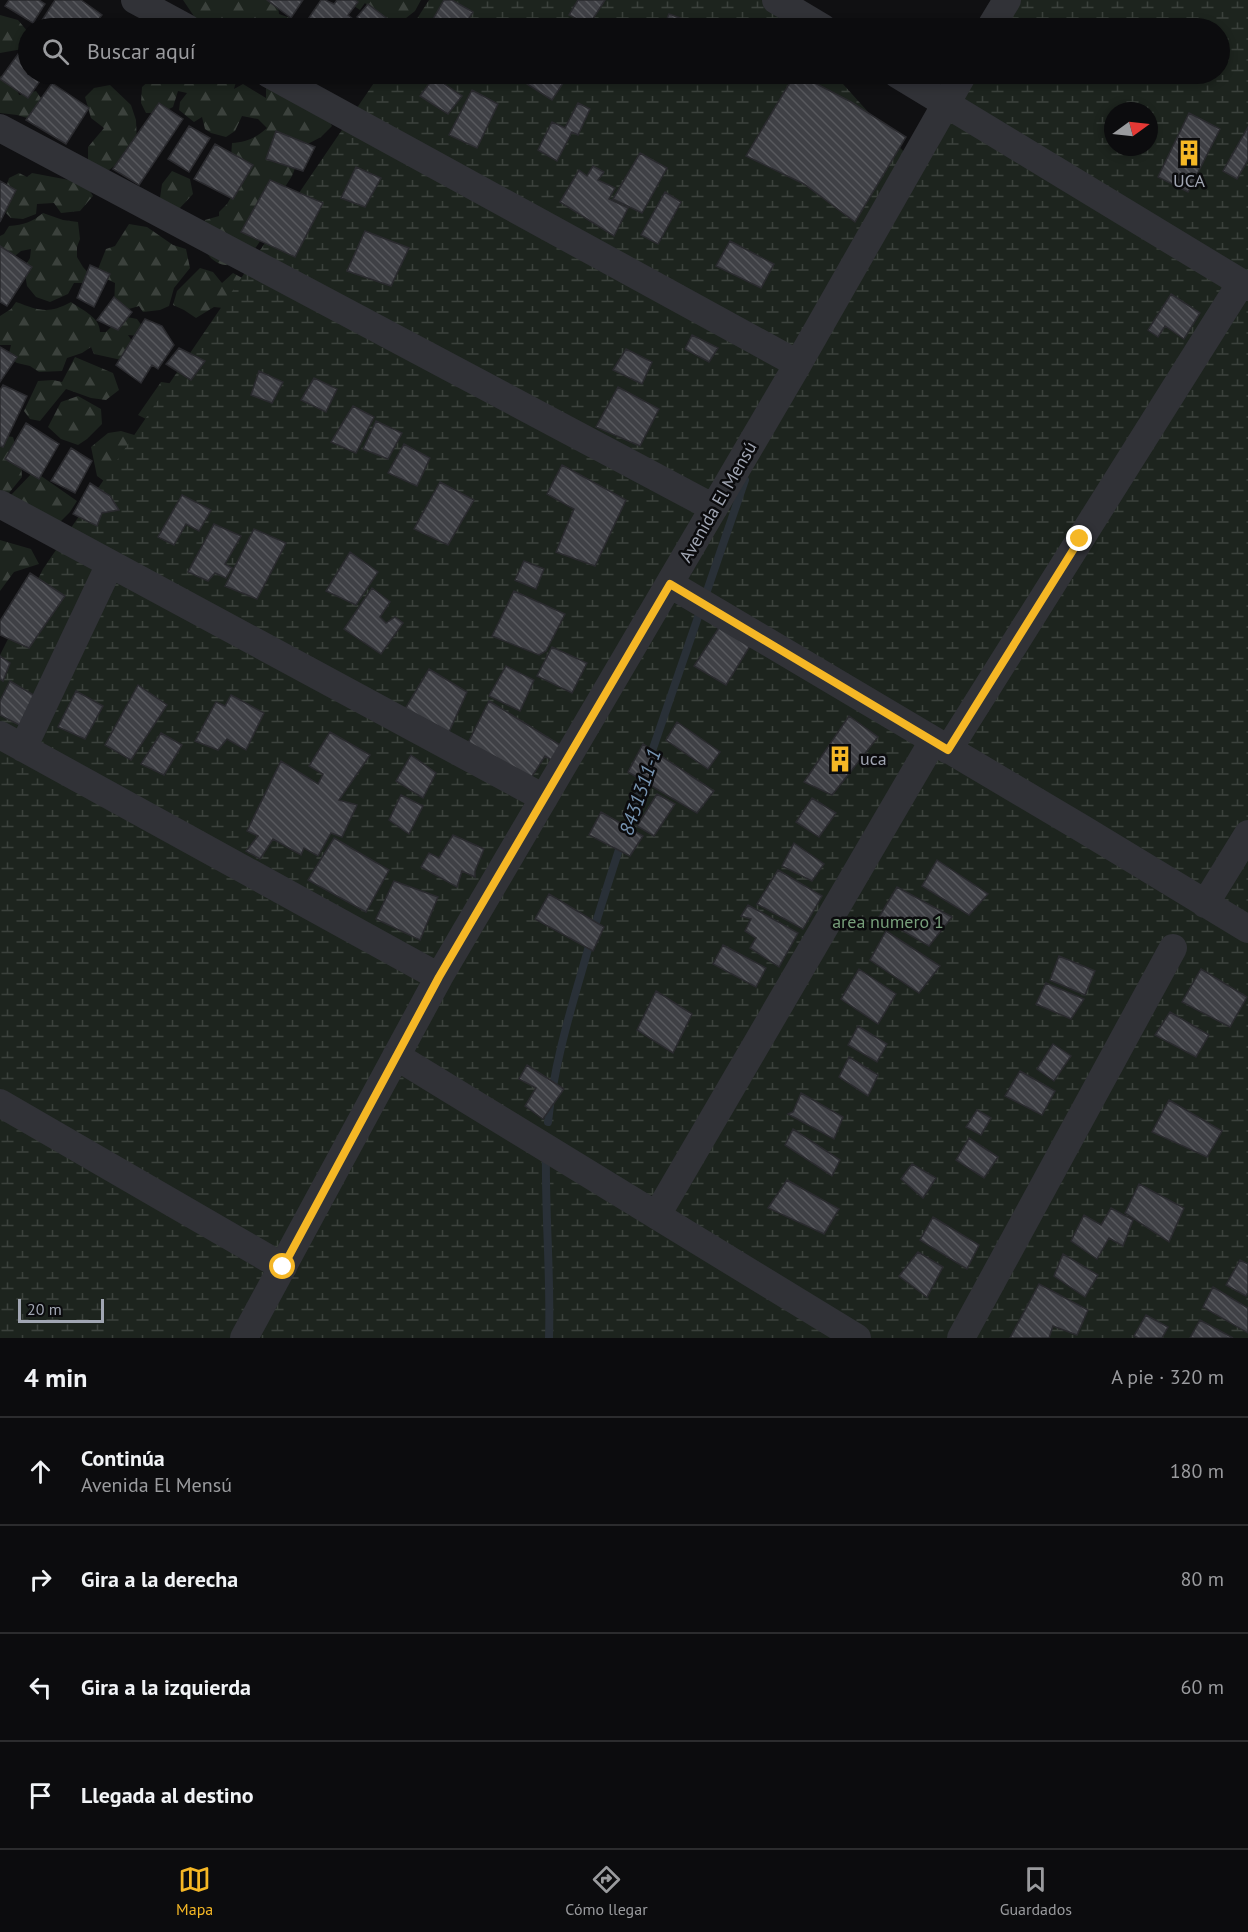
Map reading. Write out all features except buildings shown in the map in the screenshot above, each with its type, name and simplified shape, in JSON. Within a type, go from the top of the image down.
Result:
[{"type":"street","points":[[135,0],[168,18]]},
{"type":"street","points":[[776,0],[806,18]]},
{"type":"street","points":[[996,18],[1007,0]]},
{"type":"street","points":[[287,84],[798,364]]},
{"type":"street","points":[[657,1215],[940,746],[1244,285],[914,84]]},
{"type":"street","name":"Avenida El Mensú","points":[[244,1338],[439,977],[798,364],[957,84]]},
{"type":"street","points":[[0,128],[714,508]]},
{"type":"street","points":[[0,504],[544,798]]},
{"type":"street","points":[[110,564],[12,741],[439,977]]},
{"type":"street","points":[[670,584],[1248,929]]},
{"type":"street","points":[[1205,904],[1248,834]]},
{"type":"street","points":[[961,1338],[1173,948]]},
{"type":"street","points":[[396,1056],[857,1338]]},
{"type":"street","points":[[0,1103],[283,1267]]},
{"type":"green space","points":[[183,0],[277,0],[279,14],[290,18],[195,18]]},
{"type":"green space","points":[[345,0],[421,0],[415,11],[406,18],[381,17],[365,3],[360,10]]},
{"type":"green space","points":[[429,0],[769,0],[785,18],[417,18]]},
{"type":"green space","name":"area numero 1","points":[[1007,0],[1248,0],[1248,1338],[0,1338],[0,655],[43,569],[373,84],[843,84],[913,162],[958,84],[1230,84],[1230,18],[996,18]]},
{"type":"green space","points":[[0,15],[18,20],[18,50],[0,53]]},
{"type":"green space","points":[[0,76],[16,86],[19,95],[36,91],[43,101],[37,121],[0,113]]},
{"type":"green space","points":[[145,84],[235,84],[234,89],[243,84],[266,98],[268,84],[316,85],[332,126],[321,137],[304,146],[262,238],[243,261],[232,265],[213,260],[206,252],[202,242],[202,231],[205,220],[219,216],[219,212],[236,189],[231,158],[232,143],[251,139],[267,128],[258,119],[242,116],[235,131],[226,137],[211,133],[205,129],[202,117],[194,122],[179,110],[180,102],[187,93],[178,91],[173,107],[161,113],[146,113],[141,103],[142,87]]},
{"type":"green space","points":[[110,85],[131,105],[136,120],[137,145],[126,158],[109,170],[88,167],[88,147],[104,128],[91,118],[85,97],[94,88]]},
{"type":"green space","points":[[172,171],[190,179],[193,194],[178,210],[160,198],[162,184]]},
{"type":"green space","points":[[19,173],[27,177],[32,173],[85,183],[93,196],[80,211],[61,213],[54,203],[37,204],[36,214],[23,219],[11,218],[0,207],[9,178]]},
{"type":"green space","points":[[43,213],[78,222],[80,239],[77,257],[91,276],[86,283],[74,283],[68,294],[50,302],[36,297],[27,286],[24,268],[30,258],[31,249],[21,251],[9,261],[0,253],[0,236],[9,226],[28,222]]},
{"type":"green space","points":[[129,224],[147,227],[173,245],[186,249],[190,268],[174,288],[169,306],[160,310],[143,312],[139,306],[122,311],[114,306],[115,283],[96,274],[106,249],[115,246]]},
{"type":"green space","points":[[200,268],[213,272],[222,283],[233,273],[244,279],[232,309],[214,307],[196,318],[173,305],[177,291]]},
{"type":"green space","points":[[16,302],[49,310],[71,302],[94,318],[100,332],[106,332],[122,316],[137,319],[145,330],[140,336],[128,335],[135,345],[126,361],[94,354],[91,347],[67,358],[62,371],[39,372],[8,357],[11,345],[0,345],[0,316],[11,309]]},
{"type":"green space","points":[[75,357],[113,373],[119,390],[106,400],[91,398],[66,389],[40,421],[30,419],[24,411],[38,381],[62,382]]},
{"type":"green space","points":[[161,382],[182,385],[156,424],[138,415]]},
{"type":"green space","points":[[78,396],[101,409],[102,424],[78,445],[61,439],[48,427],[61,402]]},
{"type":"green space","points":[[121,431],[141,437],[111,486],[97,476],[91,447],[108,433]]},
{"type":"green space","points":[[0,435],[13,437],[21,463],[22,477],[9,493],[0,493]]},
{"type":"green space","points":[[34,471],[77,501],[58,524],[11,495]]},
{"type":"green space","points":[[0,540],[31,549],[39,564],[14,572],[0,591]]},
{"type":"waterway","name":"8431311-1","points":[[649,760],[745,480]]},
{"type":"waterway","name":"8431311-1","points":[[548,1122],[557,1066],[571,1010],[645,772]]},
{"type":"waterway","name":"8431311-1","points":[[546,1154],[549,1338]]},
{"type":"place","name":"UCA","points":[[1189,153]]},
{"type":"place","name":"uca","points":[[840,759]]},
{"type":"route","points":[[283,1267],[439,977],[670,584],[948,750],[1080,539]]}]
